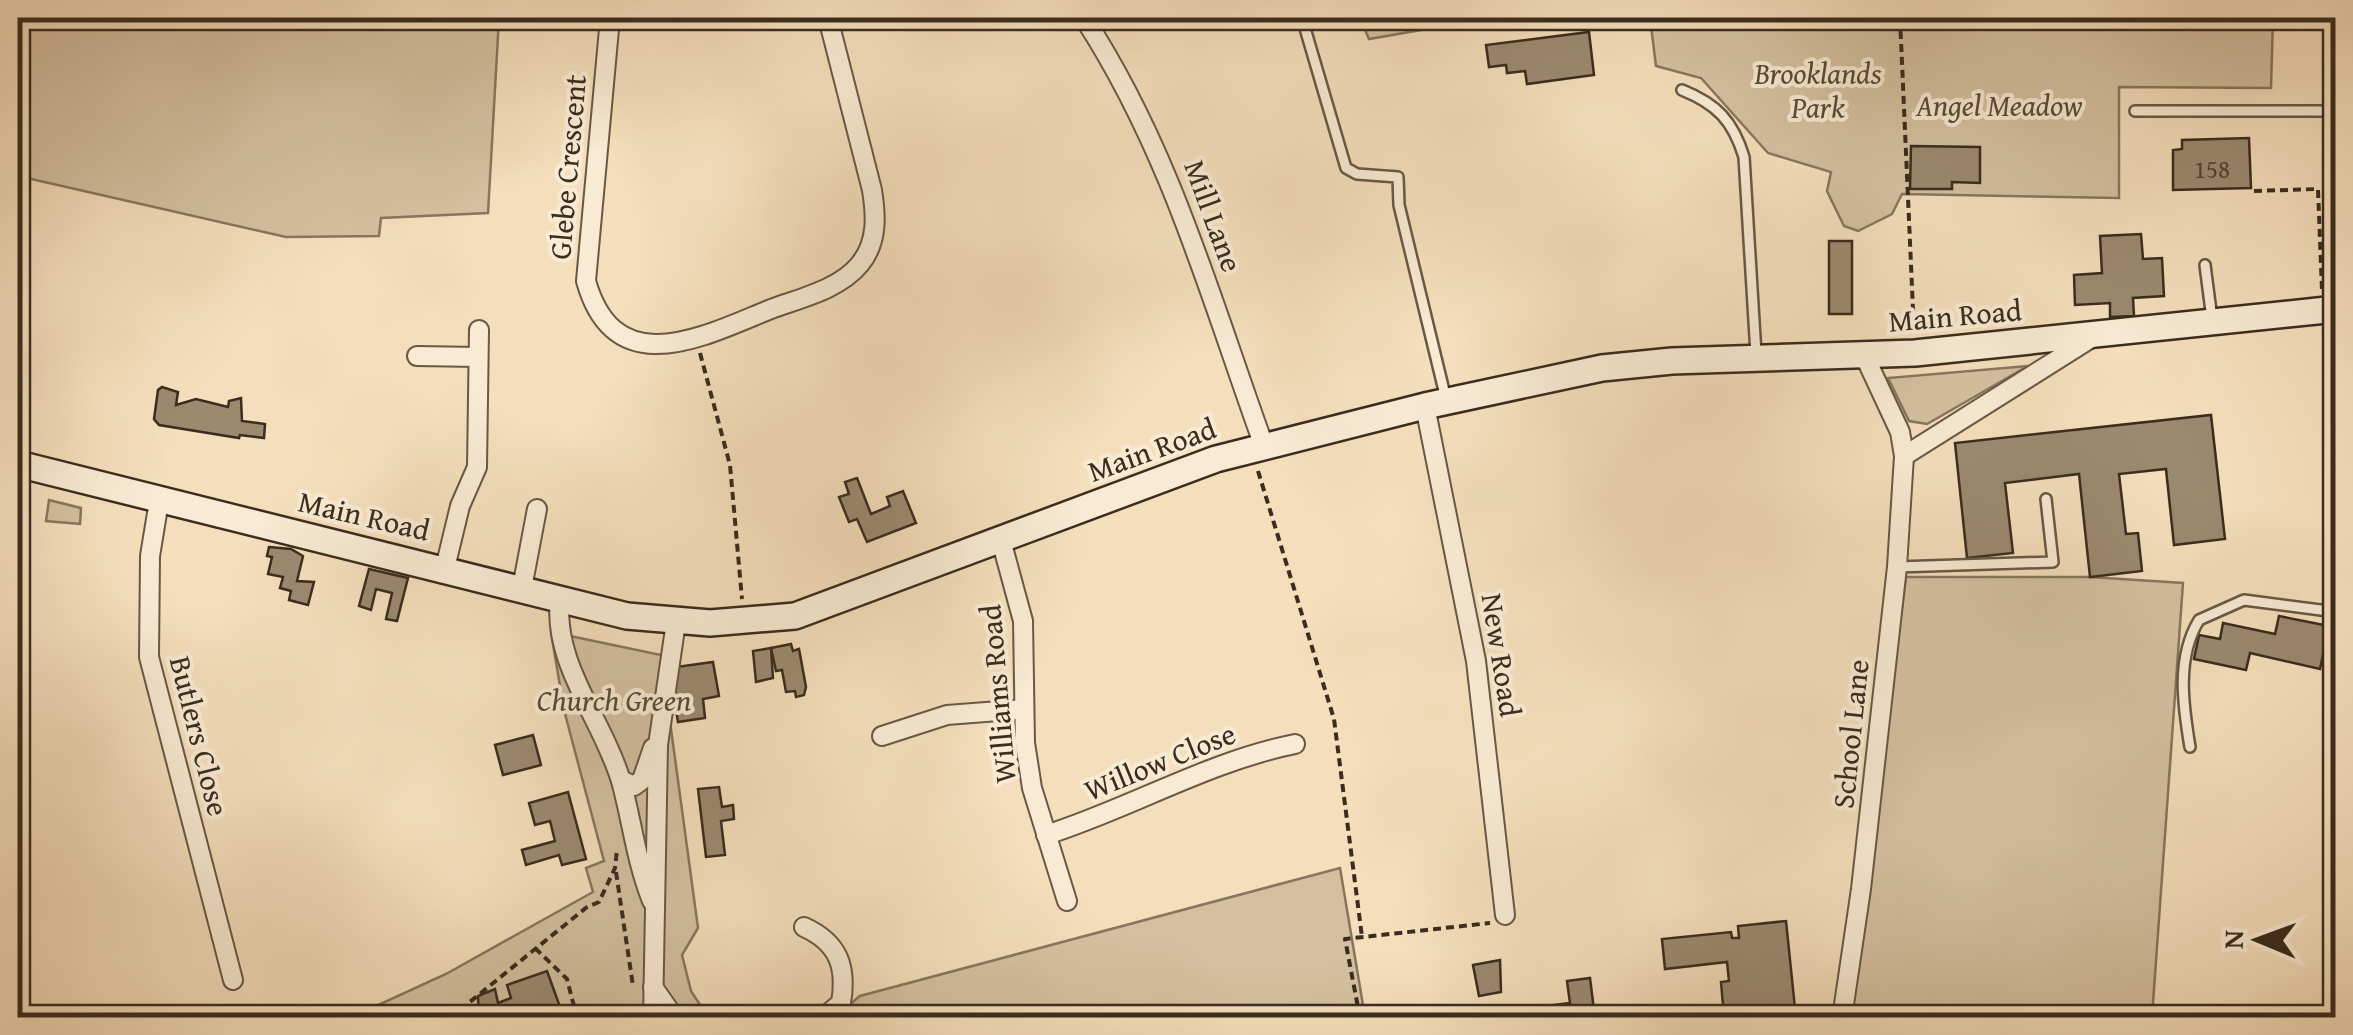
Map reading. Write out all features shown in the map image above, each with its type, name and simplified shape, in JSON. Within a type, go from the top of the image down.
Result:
[{"type":"main road","name":"Main Road","points":[[18,464],[560,599],[676,622],[745,622],[821,610],[1166,477],[1260,456],[1436,404],[1602,368],[1756,357],[1915,354],[2330,309]]},
{"type":"street","name":"Glebe Crescent","points":[[610,18],[586,281],[601,317],[632,340],[654,346],[696,339],[835,284],[869,250],[876,214],[872,190],[828,18]]},
{"type":"street","name":"Mill Lane","points":[[1084,18],[1127,84],[1159,152],[1260,456]]},
{"type":"street","points":[[445,568],[460,506],[476,467],[479,330]]},
{"type":"street","points":[[1904,456],[2093,336]]},
{"type":"street","points":[[417,356],[478,357]]},
{"type":"street","name":"School Lane","points":[[1842,1018],[1897,567],[1904,456],[1900,432],[1866,357]]},
{"type":"street","name":"New Road","points":[[1436,404],[1476,661],[1505,915]]},
{"type":"street","name":"Butlers Close","points":[[159,501],[150,556],[149,658],[234,980]]},
{"type":"street","points":[[522,588],[536,509]]},
{"type":"street","name":"Williams Road","points":[[1000,540],[1023,621],[1024,708],[1032,788],[1066,901]]},
{"type":"street","points":[[560,599],[557,632],[621,780],[655,908]]},
{"type":"street","points":[[621,780],[634,786],[642,780],[660,720],[676,622]]},
{"type":"street","points":[[882,736],[947,714],[1024,708]]},
{"type":"street","points":[[653,1018],[660,720]]},
{"type":"street","name":"Willow Close","points":[[1046,835],[1110,813],[1201,770],[1295,744]]},
{"type":"street","points":[[804,927],[822,935],[840,954],[844,981],[841,1003],[823,1018]]},
{"type":"street","points":[[653,986],[672,1014],[680,1018]]},
{"type":"lane","points":[[1302,18],[1346,168],[1357,174],[1398,177],[1436,404]]},
{"type":"lane","points":[[1682,90],[1708,100],[1734,125],[1744,156],[1756,357]]},
{"type":"lane","points":[[2136,112],[2331,112],[2336,214]]},
{"type":"lane","points":[[2206,265],[2212,322]]},
{"type":"lane","points":[[1897,567],[2052,562],[2046,499]]},
{"type":"lane","points":[[2190,747],[2184,678],[2190,635],[2199,620],[2244,600],[2336,612]]},
{"type":"path","points":[[1900,18],[1915,354]]},
{"type":"path","points":[[2254,191],[2318,189],[2330,309]]},
{"type":"path","points":[[696,339],[730,465],[745,622]]},
{"type":"path","points":[[1260,456],[1326,684],[1362,938]]},
{"type":"path","points":[[450,1018],[586,907],[598,902],[615,868],[628,818]]},
{"type":"path","points":[[615,868],[633,988]]},
{"type":"path","points":[[1360,1018],[1345,940],[1496,922],[1505,915]]},
{"type":"path","points":[[535,948],[567,979],[577,1018]]},
{"type":"path","points":[[2279,1018],[2336,1004]]},
{"type":"green space","points":[[18,18],[499,18],[488,213],[381,218],[379,236],[286,237],[18,176]]},
{"type":"green space","points":[[1360,18],[1490,18],[1369,39]]},
{"type":"green space","name":"Angel Meadow","points":[[1650,18],[2273,18],[2271,88],[2119,87],[2119,198],[1902,194],[1892,214],[1858,231],[1844,226],[1827,191],[1831,172],[1768,153],[1701,78],[1656,66]]},
{"type":"green space","points":[[2028,366],[1927,424],[1909,421],[1888,378]]},
{"type":"green space","points":[[49,500],[81,508],[80,524],[46,521]]},
{"type":"green space","points":[[1906,577],[2090,577],[2183,583],[2152,1017],[1849,1018]]},
{"type":"green space","name":"Church Green","points":[[551,632],[661,655],[698,928],[682,955],[691,991],[708,1017],[350,1018],[446,974],[593,892],[586,868],[604,861],[564,710]]},
{"type":"green space","points":[[1340,868],[1365,1017],[833,1018],[860,996]]},
{"type":"building","points":[[1589,32],[1594,75],[1527,84],[1525,71],[1507,73],[1506,65],[1489,67],[1486,45]]},
{"type":"building","points":[[2249,138],[2251,188],[2173,190],[2173,150],[2182,149],[2182,140]]},
{"type":"building","points":[[1911,146],[1980,147],[1980,183],[1952,182],[1952,189],[1910,189]]},
{"type":"building","points":[[2141,234],[2143,259],[2162,258],[2164,296],[2133,298],[2134,316],[2110,317],[2110,303],[2075,305],[2074,275],[2102,273],[2100,236]]},
{"type":"building","points":[[1829,241],[1852,241],[1852,314],[1829,314]]},
{"type":"building","points":[[162,387],[178,392],[176,405],[196,399],[228,407],[229,401],[241,398],[242,421],[265,424],[264,438],[239,438],[159,425],[154,419],[158,390]]},
{"type":"building","points":[[2211,415],[2225,539],[2174,545],[2166,469],[2119,474],[2126,534],[2138,533],[2142,571],[2090,577],[2079,474],[2005,483],[2013,553],[1967,558],[1955,443]]},
{"type":"building","points":[[857,478],[871,514],[890,506],[887,497],[903,491],[916,523],[867,542],[857,519],[849,522],[839,497],[849,494],[845,482]]},
{"type":"building","points":[[269,547],[291,549],[303,556],[297,581],[314,582],[308,605],[289,600],[291,591],[280,588],[283,577],[268,574],[272,557],[267,556]]},
{"type":"building","points":[[369,569],[408,578],[397,621],[386,619],[392,593],[376,589],[371,610],[359,606]]},
{"type":"building","points":[[2279,616],[2329,626],[2320,669],[2250,653],[2246,670],[2194,659],[2199,635],[2220,639],[2223,623],[2275,634]]},
{"type":"building","points":[[791,644],[793,651],[799,649],[806,687],[804,695],[796,697],[795,691],[786,692],[782,670],[776,671],[771,648]]},
{"type":"building","points":[[771,648],[773,678],[756,682],[753,651]]},
{"type":"building","points":[[713,662],[719,696],[703,699],[705,718],[678,722],[669,668]]},
{"type":"building","points":[[533,735],[541,765],[503,775],[495,745]]},
{"type":"building","points":[[719,787],[722,807],[733,805],[734,819],[721,821],[725,855],[706,857],[698,789]]},
{"type":"building","points":[[568,792],[586,859],[562,865],[559,855],[526,865],[522,850],[555,841],[550,821],[535,825],[529,803]]},
{"type":"building","points":[[1786,921],[1796,1018],[1676,1018],[1675,1010],[1723,1005],[1721,982],[1729,981],[1727,962],[1665,969],[1662,939],[1731,932],[1732,938],[1739,938],[1738,926]]},
{"type":"building","points":[[1500,960],[1501,992],[1479,996],[1473,965]]},
{"type":"building","points":[[547,971],[564,1018],[479,1018],[478,996],[495,989],[498,1003],[511,998],[507,985]]},
{"type":"building","points":[[1590,978],[1595,1018],[1503,1018],[1508,1017],[1507,1011],[1570,1003],[1567,981]]},
{"type":"park label","name":"Brooklands Park","points":[[1818,91]]}]
